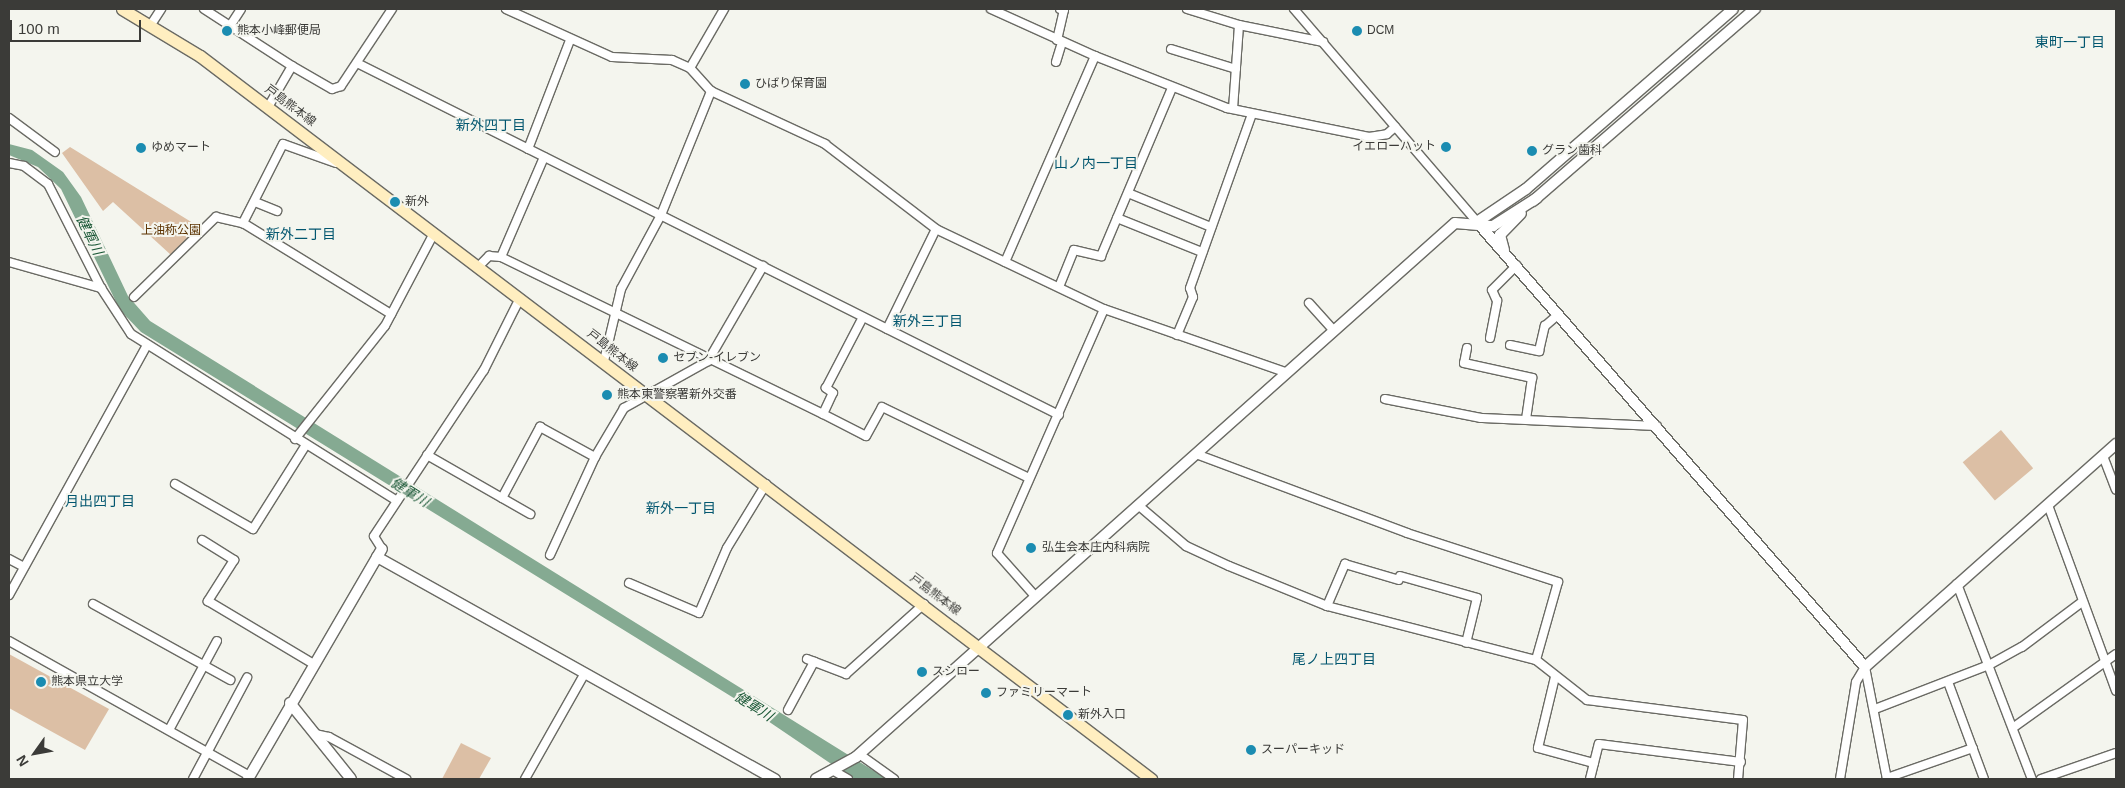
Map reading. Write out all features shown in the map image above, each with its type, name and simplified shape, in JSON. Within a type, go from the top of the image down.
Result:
[{"type":"main road","name":"戸島熊本線","points":[[122,9],[152,23],[268,107],[604,361],[647,396],[980,645],[1151,779]]},
{"type":"street","points":[[152,23],[161,9]]},
{"type":"street","points":[[204,9],[292,66],[332,89],[341,86],[359,64],[392,9]]},
{"type":"street","points":[[230,26],[241,9]]},
{"type":"street","points":[[506,9],[570,40],[612,57],[660,57],[690,68],[712,92],[825,144],[936,229],[1104,309],[1285,372]]},
{"type":"street","points":[[690,68],[724,9]]},
{"type":"street","points":[[990,9],[1000,10],[1060,41],[1095,56],[1172,88],[1233,110],[1369,137],[1387,134],[1395,128]]},
{"type":"street","points":[[1056,62],[1064,10],[1060,9]]},
{"type":"street","points":[[1187,9],[1239,26],[1323,42]]},
{"type":"street","points":[[1294,9],[1395,128],[1517,265],[1865,667],[1875,709],[1887,779],[1973,748]]},
{"type":"street","points":[[1477,222],[1526,190],[1733,9]]},
{"type":"street","points":[[1504,251],[1500,235],[1537,198],[1755,9]]},
{"type":"street","points":[[1233,110],[1239,26]]},
{"type":"street","points":[[528,149],[570,40]]},
{"type":"street","points":[[1171,49],[1236,69]]},
{"type":"street","points":[[1005,262],[1095,56]]},
{"type":"street","points":[[359,64],[1059,415]]},
{"type":"street","points":[[268,107],[292,66]]},
{"type":"street","points":[[1058,287],[1074,250],[1101,256],[1172,88]]},
{"type":"street","points":[[604,361],[621,289],[661,215],[712,92]]},
{"type":"street","points":[[1178,335],[1193,297],[1190,288],[1202,252],[1252,114]]},
{"type":"street","points":[[9,118],[55,152]]},
{"type":"street","points":[[244,223],[283,144],[346,167]]},
{"type":"street","points":[[502,257],[544,157]]},
{"type":"street","points":[[9,163],[24,166],[48,184],[120,323],[147,345],[397,500]]},
{"type":"street","points":[[1128,192],[1211,227]]},
{"type":"street","points":[[816,779],[835,771],[858,756],[1285,372],[1455,223],[1477,222],[1493,226],[1537,198]]},
{"type":"street","points":[[255,202],[277,211]]},
{"type":"street","points":[[134,297],[216,216],[244,223],[391,314]]},
{"type":"street","points":[[1117,218],[1202,252]]},
{"type":"street","points":[[887,329],[936,229]]},
{"type":"street","points":[[296,437],[391,314],[434,232]]},
{"type":"street","points":[[478,267],[489,256],[502,257],[708,361],[866,436],[882,406],[1029,478]]},
{"type":"street","points":[[9,262],[101,288]]},
{"type":"street","points":[[1490,338],[1497,301],[1492,290],[1517,265]]},
{"type":"street","points":[[550,555],[595,457],[624,408],[708,361],[763,266]]},
{"type":"street","points":[[520,298],[484,370],[374,536],[379,553],[585,673],[775,779]]},
{"type":"street","points":[[1309,303],[1333,330]]},
{"type":"street","points":[[1035,596],[997,554],[1104,309]]},
{"type":"street","points":[[1510,345],[1539,352],[1545,326],[1559,314]]},
{"type":"street","points":[[823,414],[833,393],[826,388],[864,317]]},
{"type":"street","points":[[9,595],[147,345]]},
{"type":"street","points":[[1467,348],[1464,363],[1532,378],[1526,419]]},
{"type":"street","points":[[1384,399],[1481,418],[1657,426]]},
{"type":"street","points":[[502,498],[540,427],[595,457]]},
{"type":"street","points":[[1840,779],[1856,682],[1865,667],[2116,444]]},
{"type":"street","points":[[175,484],[254,529],[306,445]]},
{"type":"street","points":[[1196,454],[1249,470],[1407,533],[1558,582],[1536,660]]},
{"type":"street","points":[[427,455],[530,514]]},
{"type":"street","points":[[2103,456],[2116,490]]},
{"type":"street","points":[[629,583],[699,614],[727,548],[766,484]]},
{"type":"street","points":[[1138,505],[1186,546],[1327,606],[1536,660],[1555,677],[1587,700],[1742,720],[1741,762],[1738,779]]},
{"type":"street","points":[[2048,505],[2104,662],[2116,690]]},
{"type":"street","points":[[202,540],[234,560],[208,601],[312,663]]},
{"type":"street","points":[[9,641],[208,751],[249,778],[312,663],[379,553]]},
{"type":"street","points":[[9,558],[24,567]]},
{"type":"street","points":[[1327,606],[1345,564],[1477,598],[1466,643]]},
{"type":"street","points":[[1957,584],[2014,727],[2032,779]]},
{"type":"street","points":[[1875,709],[1989,665],[2022,647],[2082,602]]},
{"type":"street","points":[[93,604],[230,680]]},
{"type":"street","points":[[788,710],[811,660],[846,674],[924,604]]},
{"type":"street","points":[[169,730],[217,641]]},
{"type":"street","points":[[2014,727],[2116,654]]},
{"type":"street","points":[[525,779],[585,673]]},
{"type":"street","points":[[1555,677],[1538,748],[1594,763]]},
{"type":"street","points":[[193,779],[247,678]]},
{"type":"street","points":[[1948,682],[1984,779]]},
{"type":"street","points":[[290,703],[351,779]]},
{"type":"street","points":[[315,734],[329,737],[406,779]]},
{"type":"street","points":[[1590,779],[1599,744],[1741,762]]},
{"type":"street","points":[[2041,779],[2116,753]]},
{"type":"street","points":[[858,756],[894,779]]},
{"type":"street","points":[[835,771],[848,779]]},
{"type":"green space","name":"上油称公園","points":[[70,147],[201,228],[171,255],[113,202],[103,211],[62,153]]},
{"type":"green space","points":[[2001,430],[2033,468],[1995,500],[1963,462]]},
{"type":"green space","points":[[9,654],[109,709],[85,750],[9,708]]},
{"type":"green space","points":[[461,743],[491,758],[479,779],[442,779]]},
{"type":"water","name":"健軍川","points":[[9,144],[32,150],[63,172],[81,197],[128,296],[150,321],[887,779],[852,778],[737,700],[141,332],[120,310],[61,189],[38,167],[9,155]]},
{"type":"place","name":"熊本小峰郵便局","points":[[227,31]]},
{"type":"place","name":"DCM","points":[[1357,31]]},
{"type":"place","name":"ひばり保育園","points":[[745,84]]},
{"type":"place","name":"イエローハット","points":[[1446,147]]},
{"type":"place","name":"ゆめマート","points":[[141,148]]},
{"type":"place","name":"グラン歯科","points":[[1532,151]]},
{"type":"place","name":"新外","points":[[395,202]]},
{"type":"place","name":"セブン-イレブン","points":[[663,358]]},
{"type":"place","name":"熊本東警察署新外交番","points":[[607,395]]},
{"type":"place","name":"弘生会本庄内科病院","points":[[1031,548]]},
{"type":"place","name":"スシロー","points":[[922,672]]},
{"type":"place","name":"熊本県立大学","points":[[41,682]]},
{"type":"place","name":"ファミリーマート","points":[[986,693]]},
{"type":"place","name":"新外入口","points":[[1068,715]]},
{"type":"place","name":"スーパーキッド","points":[[1251,750]]},
{"type":"district","name":"東町一丁目","points":[[2070,42]]},
{"type":"district","name":"新外四丁目","points":[[491,125]]},
{"type":"district","name":"山ノ内一丁目","points":[[1096,163]]},
{"type":"district","name":"新外二丁目","points":[[301,234]]},
{"type":"district","name":"新外三丁目","points":[[928,321]]},
{"type":"district","name":"月出四丁目","points":[[100,501]]},
{"type":"district","name":"新外一丁目","points":[[681,508]]},
{"type":"district","name":"尾ノ上四丁目","points":[[1334,659]]}]
